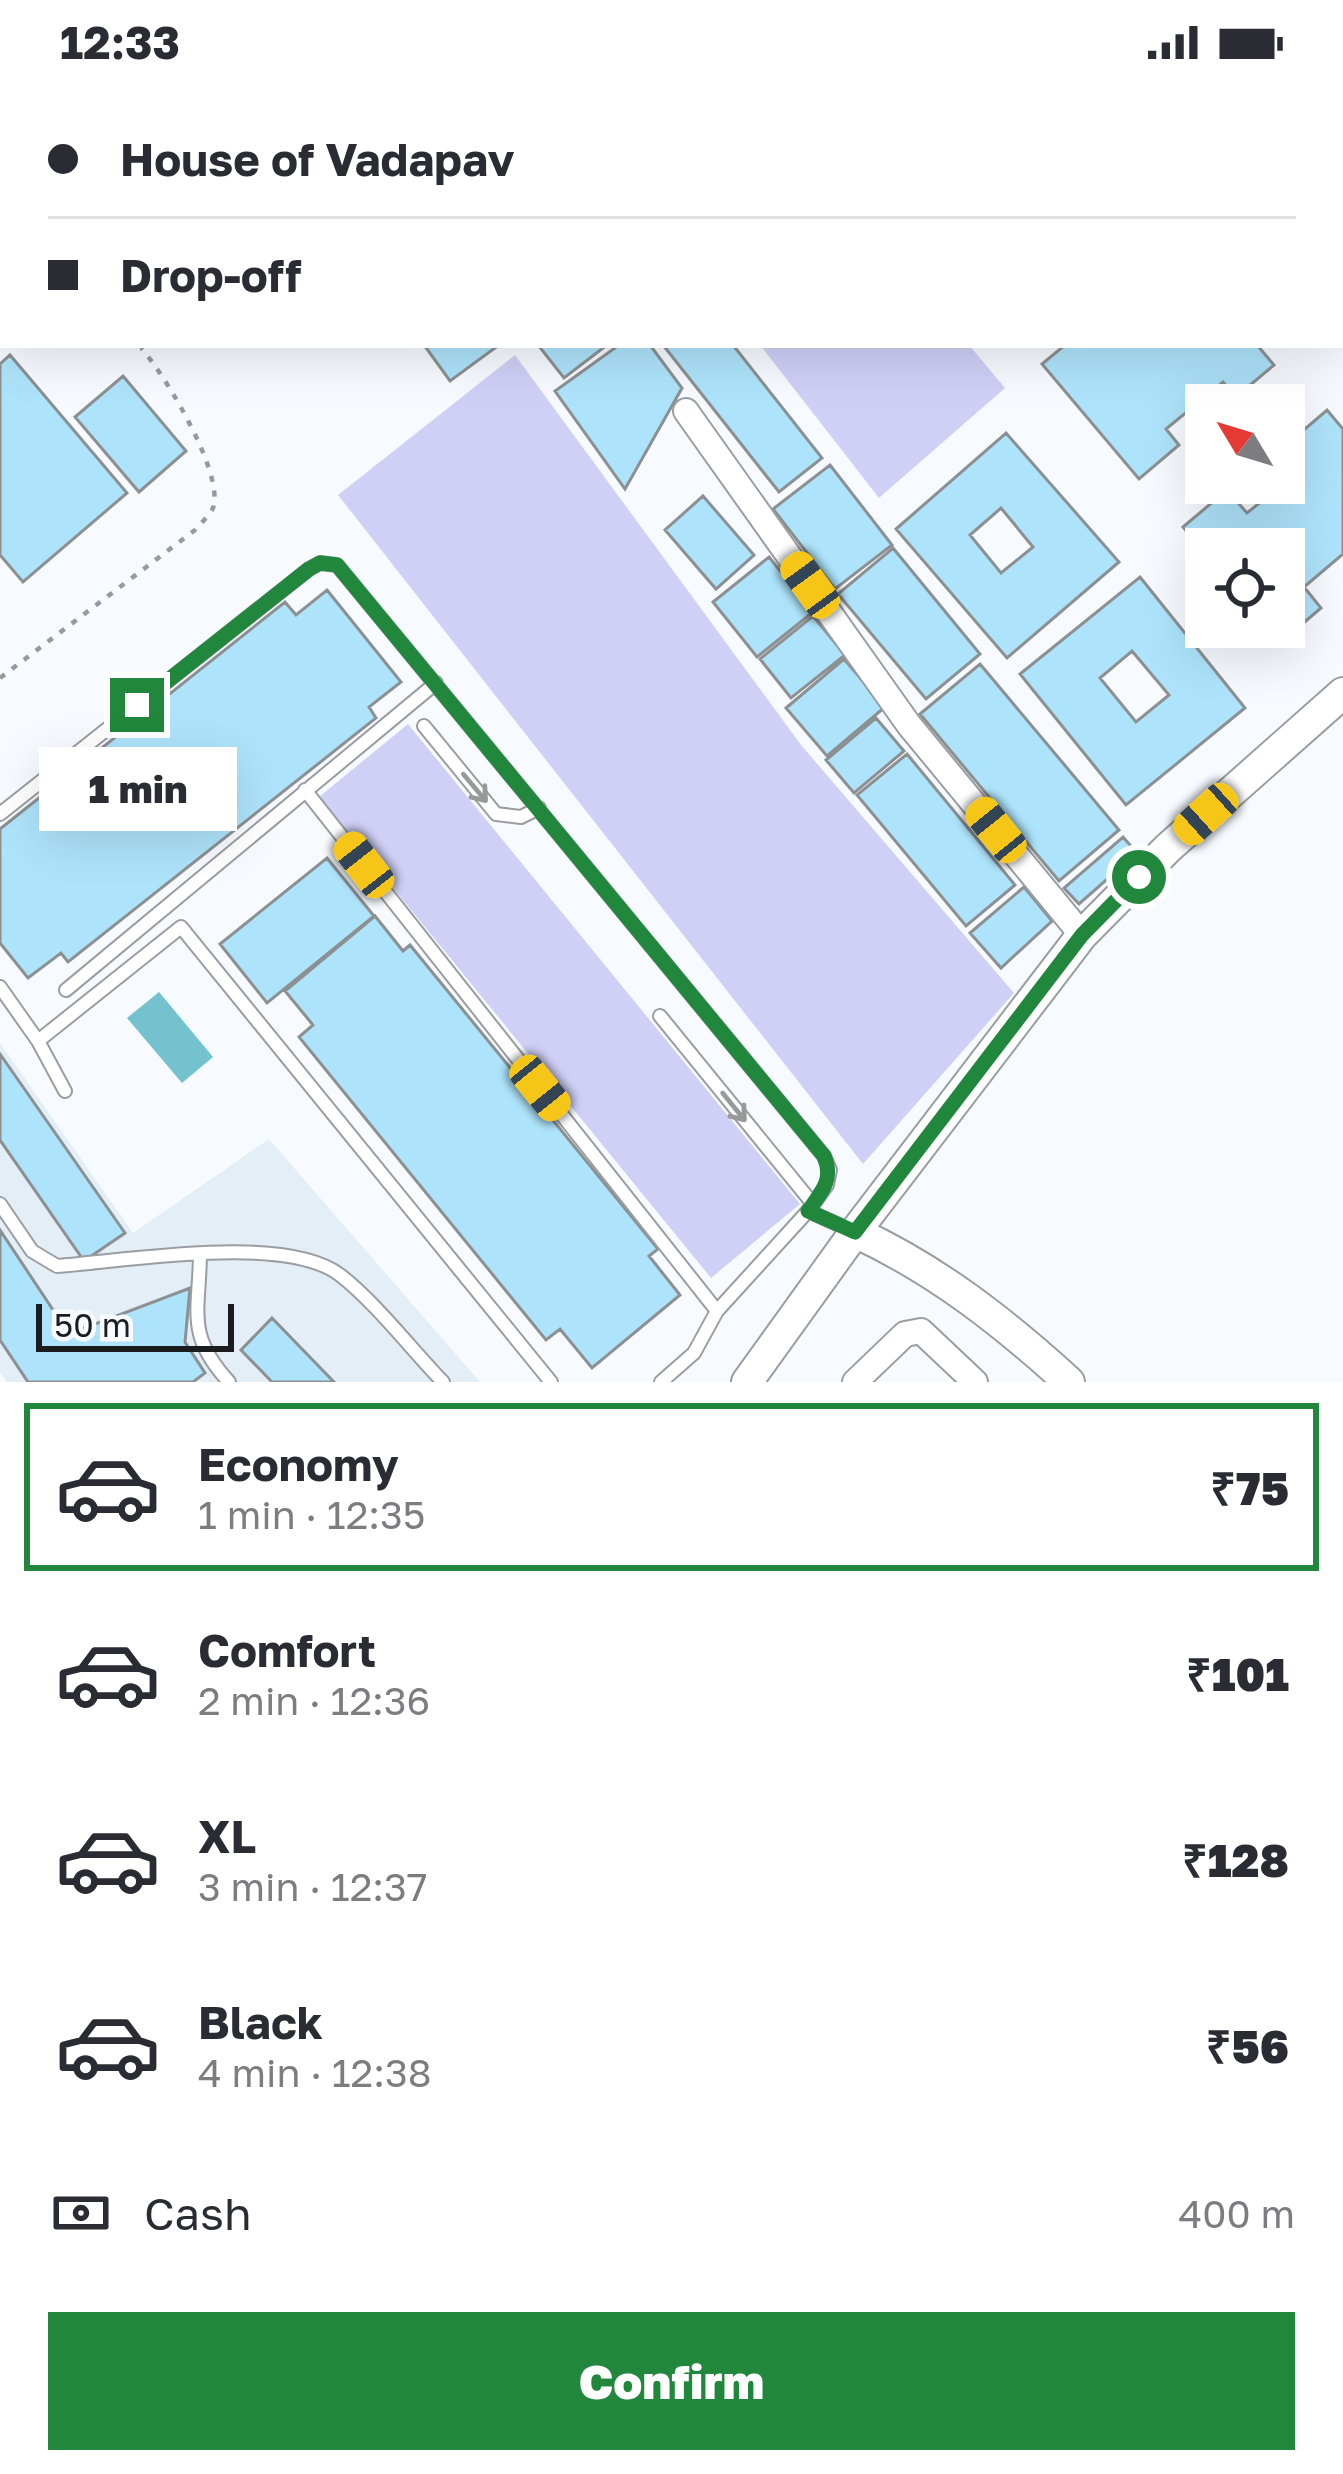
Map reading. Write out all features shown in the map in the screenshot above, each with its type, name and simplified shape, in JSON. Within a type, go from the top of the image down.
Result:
[{"type":"street","points":[[686,411],[910,724],[1082,935]]},
{"type":"street","points":[[747,1382],[1082,935],[1168,848],[1343,693]]},
{"type":"street","points":[[855,1232],[894,1250],[976,1302],[1069,1382]]},
{"type":"street","points":[[856,1382],[905,1334],[921,1331],[975,1382]]},
{"type":"lane","points":[[0,814],[320,563],[337,565],[830,1169],[827,1185],[811,1208],[717,1311],[694,1353],[661,1382]]},
{"type":"lane","points":[[67,990],[436,683]]},
{"type":"lane","points":[[424,726],[496,814],[521,817],[539,808]]},
{"type":"lane","points":[[304,790],[717,1311]]},
{"type":"lane","points":[[38,1041],[181,927],[551,1382]]},
{"type":"lane","points":[[0,987],[38,1041],[65,1091]]},
{"type":"lane","points":[[660,1016],[811,1208],[855,1232]]},
{"type":"lane","points":[[0,1204],[32,1250],[57,1267],[249,1250],[310,1261],[339,1273],[443,1382]]},
{"type":"lane","points":[[200,1255],[197,1339],[229,1382]]},
{"type":"path","points":[[0,678],[195,530],[213,507],[213,476],[160,368],[141,348]]},
{"type":"shaded area","points":[[762,348],[972,348],[1005,388],[879,498]]},
{"type":"shaded area","points":[[515,355],[801,745],[1014,993],[863,1164],[338,495]]},
{"type":"shaded area","points":[[408,724],[800,1204],[711,1278],[319,797]]},
{"type":"shaded area","points":[[159,992],[213,1057],[182,1083],[127,1018]]},
{"type":"shaded area","points":[[0,1043],[133,1233],[269,1139],[480,1382],[7,1382],[0,1372]]},
{"type":"building","points":[[426,348],[495,348],[450,381]]},
{"type":"building","points":[[540,348],[603,348],[564,378]]},
{"type":"building","points":[[615,348],[652,348],[682,388],[625,489],[555,391]]},
{"type":"building","points":[[665,348],[735,348],[822,458],[779,492]]},
{"type":"building","points":[[1061,348],[1260,348],[1274,365],[1251,384],[1185,384],[1185,413],[1166,429],[1179,445],[1139,479],[1042,364]]},
{"type":"building","points":[[10,355],[127,493],[23,582],[0,555],[0,364]]},
{"type":"building","points":[[123,376],[186,451],[139,492],[75,417]]},
{"type":"building","points":[[1327,410],[1343,429],[1343,554],[1305,586],[1305,528],[1183,527],[1210,504],[1239,504],[1247,513],[1258,504],[1305,504],[1305,429]]},
{"type":"building","points":[[1006,433],[1119,562],[1007,658],[896,529]],"holes":[[[1001,508],[1033,547],[1001,573],[970,535]]]},
{"type":"building","points":[[830,465],[892,545],[835,589],[773,509]]},
{"type":"building","points":[[703,496],[754,555],[716,589],[665,530]]},
{"type":"building","points":[[893,548],[980,654],[926,699],[838,594]]},
{"type":"building","points":[[769,557],[813,612],[757,657],[713,602]]},
{"type":"building","points":[[1140,577],[1185,633],[1185,648],[1197,648],[1245,708],[1126,805],[1020,674]],"holes":[[[1132,651],[1169,695],[1136,722],[1100,678]]]},
{"type":"building","points":[[1305,588],[1321,608],[1305,622]]},
{"type":"building","points":[[327,590],[401,682],[369,707],[376,718],[68,962],[61,953],[28,978],[0,943],[0,829],[285,602],[296,615]]},
{"type":"building","points":[[813,616],[845,655],[791,698],[760,659]]},
{"type":"building","points":[[844,659],[885,707],[827,756],[786,708]]},
{"type":"building","points":[[980,664],[1119,830],[1059,881],[920,714]]},
{"type":"building","points":[[876,718],[904,751],[854,793],[826,760]]},
{"type":"building","points":[[907,754],[1015,885],[966,926],[857,795]]},
{"type":"building","points":[[1123,837],[1137,853],[1079,904],[1064,888]]},
{"type":"building","points":[[327,858],[374,916],[267,1003],[220,944]]},
{"type":"building","points":[[1024,887],[1052,921],[1001,968],[970,933]]},
{"type":"building","points":[[375,916],[403,951],[410,945],[658,1249],[649,1256],[680,1295],[592,1368],[560,1329],[546,1340],[299,1037],[313,1025],[285,991]]},
{"type":"building","points":[[0,1054],[125,1233],[84,1261],[0,1140]]},
{"type":"building","points":[[0,1230],[69,1334],[190,1288],[185,1342],[205,1373],[193,1382],[28,1382],[0,1340]]},
{"type":"building","points":[[272,1318],[334,1382],[272,1382],[241,1350]]},
{"type":"route","points":[[137,705],[309,569],[320,563],[337,565],[824,1156],[830,1169],[827,1185],[808,1211],[855,1232],[1082,935],[1139,877]]}]
